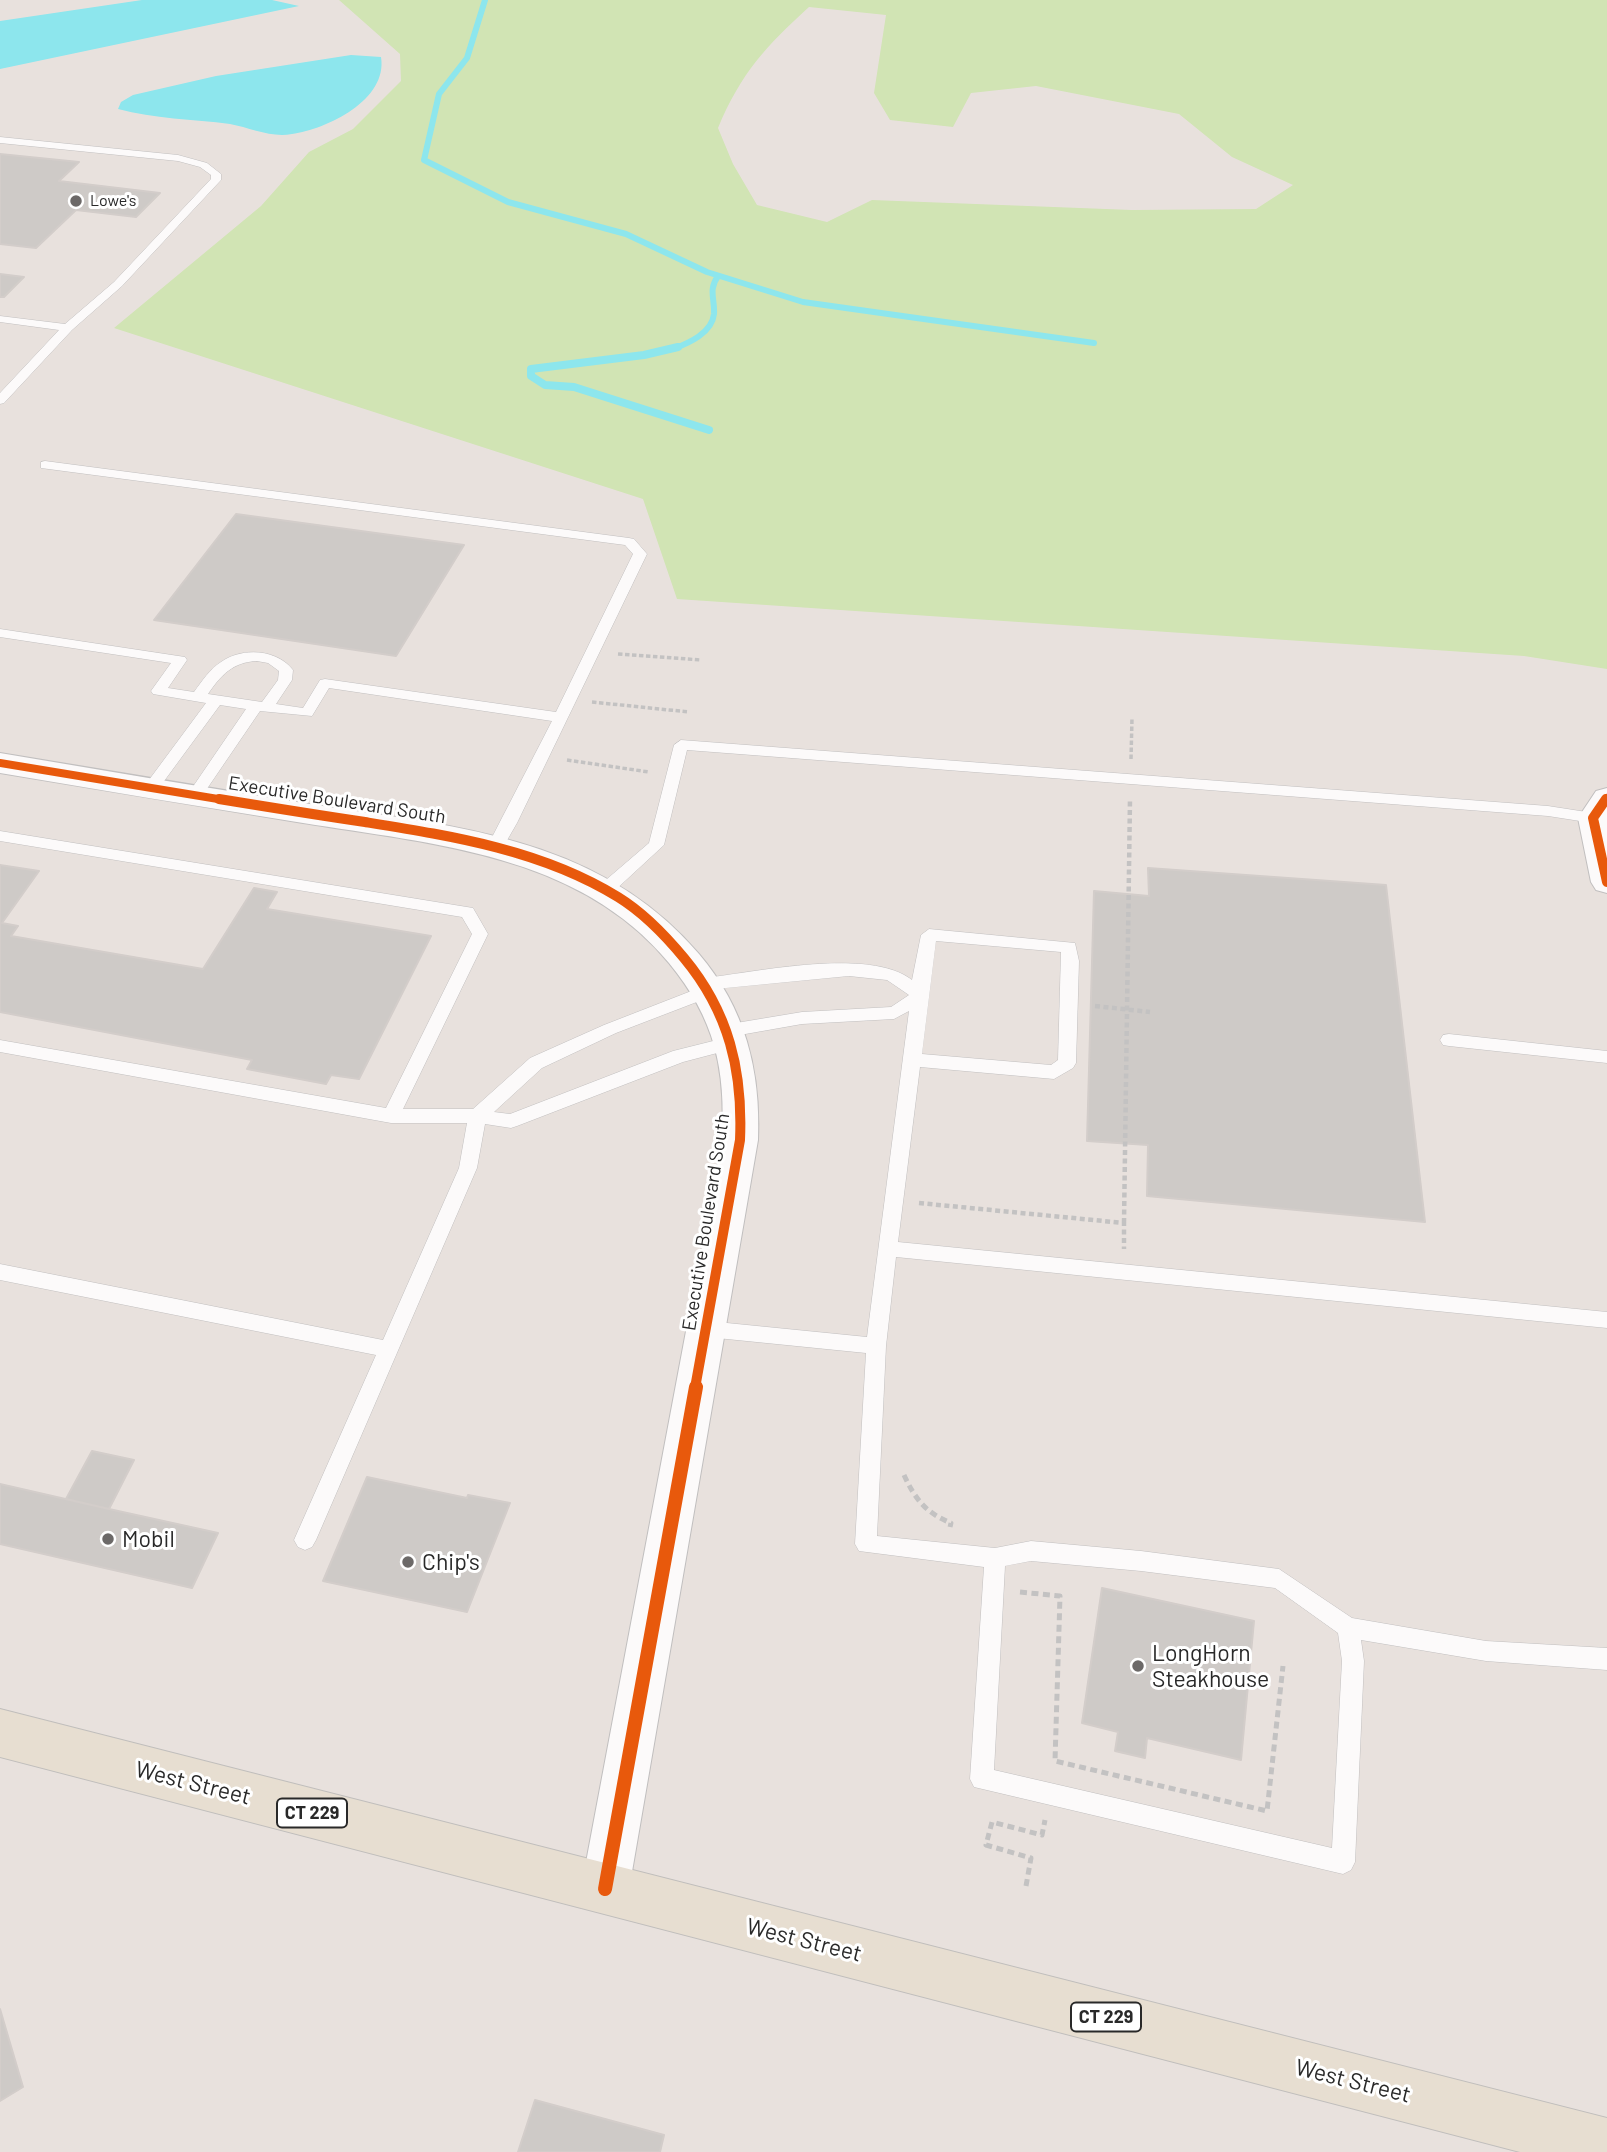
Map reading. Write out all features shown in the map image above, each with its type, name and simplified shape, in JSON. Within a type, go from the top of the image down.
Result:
[{"type":"main road","name":"West Street","points":[[0,1733],[1607,2146]]},
{"type":"street","name":"Executive Boulevard South","points":[[0,764],[496,845],[558,866],[606,889],[637,909],[666,934],[707,988],[732,1036],[743,1104],[740,1140],[605,1889]]},
{"type":"street","points":[[1600,808],[1607,882]]},
{"type":"lane","points":[[0,140],[178,158],[210,167],[216,174],[216,180],[127,275],[68,328],[0,400]]},
{"type":"lane","points":[[0,320],[68,328]]},
{"type":"lane","points":[[45,465],[629,542],[640,554],[496,845]]},
{"type":"lane","points":[[0,633],[180,660],[158,691],[216,700],[307,713],[325,683],[559,717]]},
{"type":"lane","points":[[195,795],[261,706],[285,680],[286,670],[277,660],[263,657],[245,656],[231,659],[219,668],[198,697]]},
{"type":"lane","points":[[151,788],[216,700]]},
{"type":"lane","points":[[606,889],[656,845],[681,745],[1548,811],[1600,808]]},
{"type":"lane","points":[[0,836],[467,912],[480,934],[391,1115]]},
{"type":"lane","points":[[914,1060],[1054,1072],[1068,1063],[1071,961],[1069,947],[929,935],[923,955],[914,1060],[907,1085],[876,1346],[866,1544],[995,1558],[1031,1551],[1141,1561],[1279,1579],[1348,1627],[1486,1651],[1607,1659]]},
{"type":"lane","points":[[304,1540],[468,1168],[477,1116],[536,1063],[707,988],[817,972],[865,971],[892,975],[921,996]]},
{"type":"lane","points":[[0,1046],[391,1115],[477,1116],[511,1121],[732,1036],[802,1018],[894,1013],[921,996]]},
{"type":"lane","points":[[1448,1041],[1607,1057]]},
{"type":"lane","points":[[888,1249],[1124,1270],[1607,1320]]},
{"type":"lane","points":[[0,1272],[388,1349]]},
{"type":"lane","points":[[707,1329],[876,1346]]},
{"type":"lane","points":[[995,1558],[982,1779],[1343,1862],[1353,1661],[1348,1627]]},
{"type":"path","points":[[592,650],[701,660]]},
{"type":"path","points":[[568,698],[689,712]]},
{"type":"path","points":[[1124,1270],[1132,718]]},
{"type":"path","points":[[541,756],[626,770],[674,774]]},
{"type":"path","points":[[1069,1004],[1150,1012]]},
{"type":"path","points":[[892,1201],[1124,1223]]},
{"type":"path","points":[[904,1475],[922,1508],[930,1516],[951,1523],[948,1553]]},
{"type":"path","points":[[993,1589],[1060,1596],[1055,1761],[1042,1835],[992,1822],[986,1845],[1031,1858],[1026,1886]]},
{"type":"path","points":[[1055,1761],[1267,1811],[1283,1666]]},
{"type":"green space","points":[[339,0],[1607,0],[1607,669],[1524,656],[677,599],[643,499],[114,328],[261,206],[309,152],[353,129],[401,81],[400,54]],"holes":[[[809,7],[886,15],[874,93],[890,120],[953,127],[971,93],[1036,86],[1179,114],[1232,157],[1293,185],[1256,209],[1132,210],[872,200],[827,222],[757,205],[733,164],[718,128],[736,91],[756,61]]]},
{"type":"water","points":[[142,0],[272,0],[299,6],[0,69],[0,21]]},
{"type":"water","points":[[351,55],[381,57],[381,72],[375,86],[352,110],[306,131],[276,135],[230,124],[160,117],[118,109],[121,102],[133,95],[216,76]]},
{"type":"building","name":"Lowe's","points":[[0,154],[79,162],[59,181],[160,193],[136,217],[76,210],[36,248],[0,244]]},
{"type":"building","points":[[0,274],[24,277],[4,297],[0,297]]},
{"type":"building","points":[[236,514],[464,545],[396,656],[154,620]]},
{"type":"building","points":[[0,865],[39,871],[2,923],[18,926],[11,936],[203,969],[254,888],[277,892],[267,909],[431,936],[359,1079],[331,1075],[326,1084],[247,1069],[252,1060],[0,1012]]},
{"type":"building","points":[[1148,868],[1386,885],[1425,1222],[1147,1196],[1148,1145],[1087,1141],[1094,891],[1149,896]]},
{"type":"building","points":[[92,1451],[134,1460],[109,1509],[66,1499]]},
{"type":"building","name":"Chip's","points":[[367,1477],[467,1498],[468,1495],[510,1503],[467,1612],[323,1581]]},
{"type":"building","name":"Mobil","points":[[0,1484],[218,1533],[192,1588],[0,1544]]},
{"type":"building","points":[[1102,1588],[1254,1621],[1241,1760],[1147,1738],[1145,1758],[1115,1751],[1118,1732],[1082,1723]]},
{"type":"building","points":[[0,2009],[23,2087],[0,2101]]},
{"type":"building","points":[[535,2100],[664,2135],[660,2152],[518,2152]]},
{"type":"waterway","points":[[485,0],[467,58],[439,94],[424,160],[508,202],[626,234],[707,272],[803,302],[1094,343]]},
{"type":"waterway","points":[[676,347],[709,327],[714,314],[713,286],[718,276]]},
{"type":"waterway","points":[[676,347],[644,355],[531,369],[531,376],[545,385],[574,387],[709,430]]},
{"type":"cycle path","points":[[0,763],[413,830],[521,854],[572,873],[619,898],[662,932],[711,995],[735,1053],[741,1094],[740,1140],[605,1889]]},
{"type":"cycle path","points":[[1607,798],[1593,818],[1607,882]]},
{"type":"place","name":"Lowe's","points":[[76,201]]},
{"type":"place","name":"Mobil","points":[[108,1539]]},
{"type":"place","name":"Chip's","points":[[408,1562]]},
{"type":"place","name":"LongHorn Steakhouse","points":[[1138,1666]]}]
